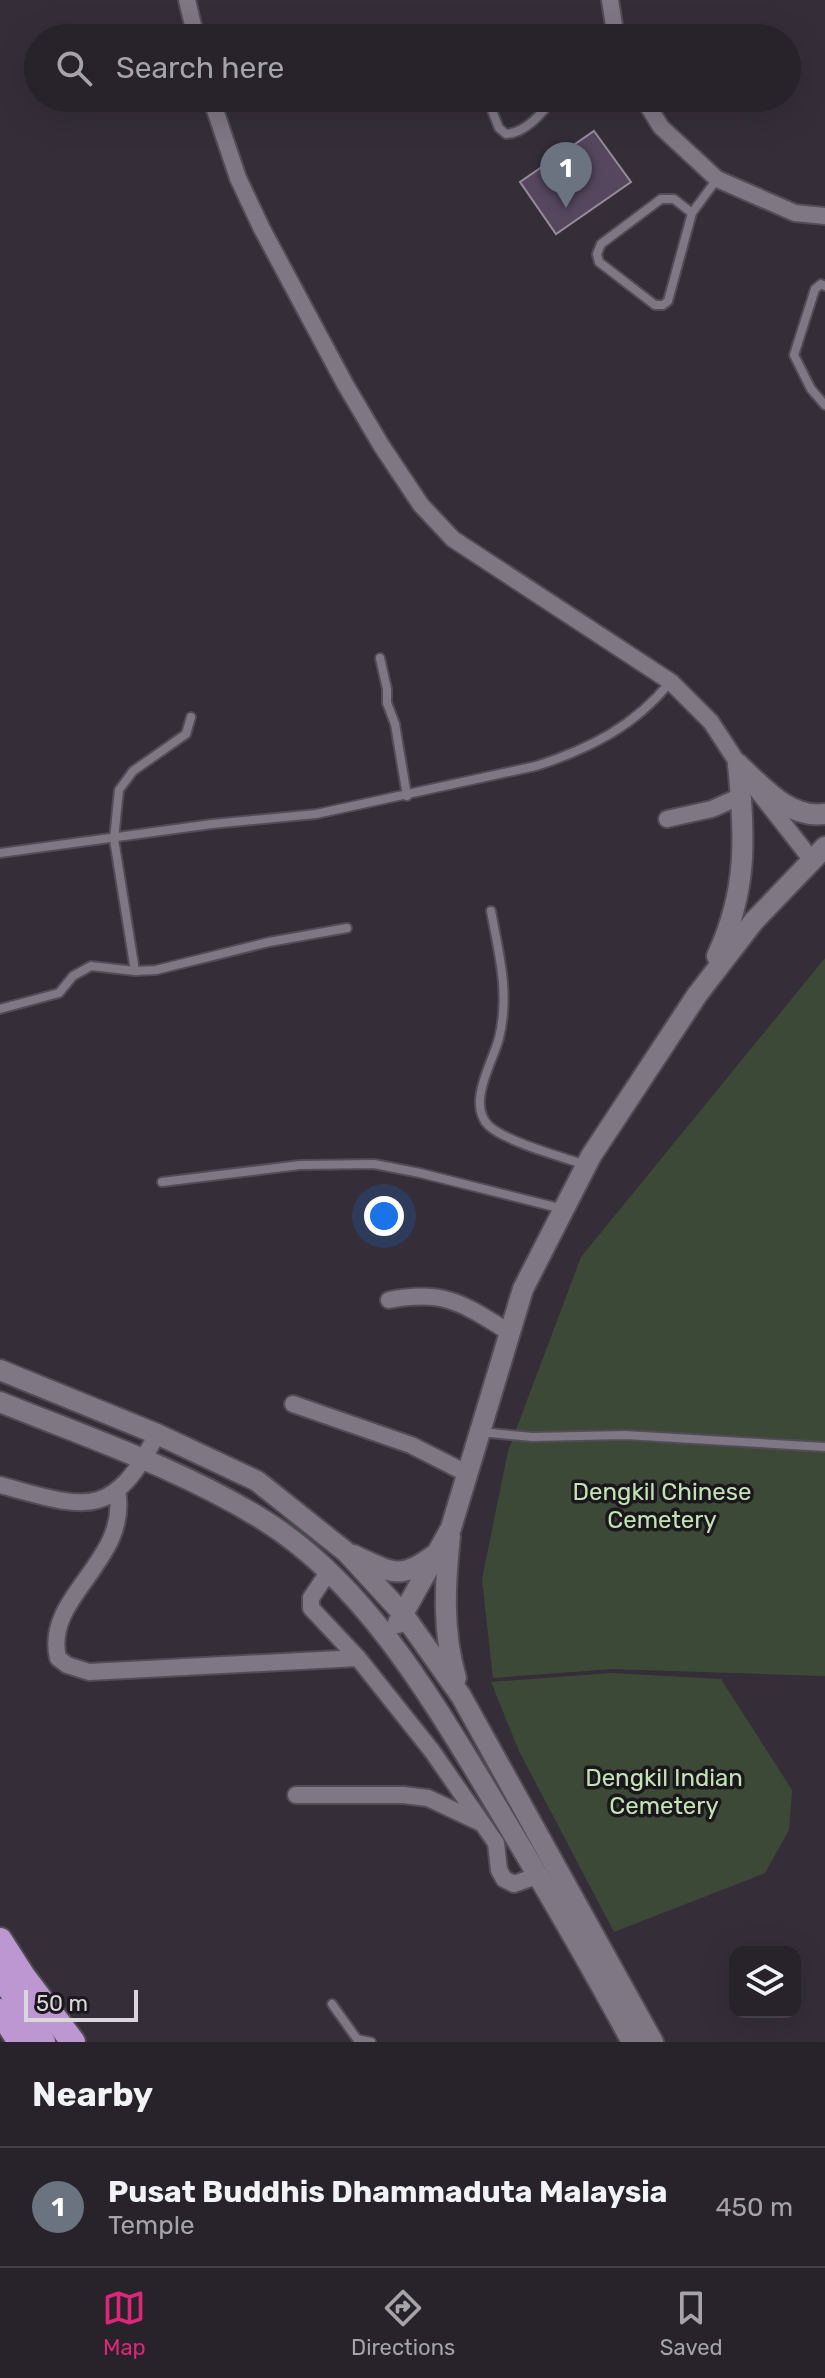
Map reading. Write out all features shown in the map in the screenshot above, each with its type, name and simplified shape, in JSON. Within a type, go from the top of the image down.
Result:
[{"type":"highway","points":[[0,1940],[73,2042]]},
{"type":"highway","points":[[0,1973],[43,2042]]},
{"type":"highway","points":[[0,2011],[20,2042]]},
{"type":"main road","points":[[697,995],[727,936],[737,905],[743,838],[738,764]]},
{"type":"main road","points":[[738,764],[787,806],[808,816],[825,814]]},
{"type":"main road","points":[[461,1696],[447,1649],[445,1585],[451,1528],[523,1289],[586,1165],[697,995],[754,921],[818,853]]},
{"type":"main road","points":[[0,1370],[157,1434],[257,1481],[346,1552],[403,1614],[461,1696],[653,2042]]},
{"type":"main road","points":[[0,1402],[211,1491],[268,1522],[338,1579],[389,1640],[445,1721],[539,1875],[626,2041]]},
{"type":"main road","points":[[346,1552],[392,1572],[404,1572],[416,1569],[433,1556],[451,1528]]},
{"type":"main road","points":[[389,1640],[451,1528]]},
{"type":"street","points":[[187,0],[193,24]]},
{"type":"street","points":[[610,0],[614,24]]},
{"type":"street","points":[[216,112],[238,178],[262,229],[352,397],[421,505],[453,539],[671,682],[711,722],[738,764],[818,853]]},
{"type":"street","points":[[652,112],[661,127],[717,179],[795,213],[825,216]]},
{"type":"street","points":[[667,819],[712,809],[741,796]]},
{"type":"street","points":[[389,1300],[426,1295],[456,1301],[509,1332]]},
{"type":"street","points":[[293,1404],[411,1445],[468,1474]]},
{"type":"street","points":[[0,1485],[75,1503],[105,1500],[134,1475],[157,1434]]},
{"type":"street","points":[[117,1490],[120,1506],[112,1543],[73,1598],[57,1634],[58,1658],[67,1665],[89,1672],[358,1658]]},
{"type":"street","points":[[329,1571],[311,1598],[311,1608],[358,1658],[432,1751],[498,1848],[499,1870],[509,1883],[539,1875]]},
{"type":"street","points":[[296,1795],[403,1795],[428,1798],[483,1823]]},
{"type":"street","points":[[498,1848],[524,1851]]},
{"type":"lane","points":[[493,112],[499,128],[506,134],[515,134],[543,112]]},
{"type":"lane","points":[[692,213],[674,199],[661,199],[601,244],[597,254],[599,262],[655,305],[663,305],[668,301],[692,213],[717,179]]},
{"type":"lane","points":[[825,286],[821,284],[815,289],[794,355],[811,389],[825,405]]},
{"type":"lane","points":[[380,658],[407,796]]},
{"type":"lane","points":[[0,853],[212,824],[316,814],[407,796],[566,756],[633,721],[653,704],[671,682]]},
{"type":"lane","points":[[135,971],[114,839],[119,790],[133,771],[186,734],[191,717]]},
{"type":"lane","points":[[491,911],[505,985],[505,1007],[499,1039],[480,1095],[481,1111],[489,1125],[526,1145],[586,1165]]},
{"type":"lane","points":[[0,1009],[59,993],[73,976],[91,966],[135,971],[191,963],[269,942],[347,928]]},
{"type":"lane","points":[[162,1182],[300,1165],[374,1164],[563,1209]]},
{"type":"lane","points":[[480,1432],[532,1437],[625,1435],[825,1447]]},
{"type":"lane","points":[[332,2004],[357,2039],[371,2042]]},
{"type":"green space","name":"Dengkil Chinese Cemetery","points":[[825,958],[825,1676],[612,1669],[493,1678],[482,1579],[508,1451],[581,1257]]},
{"type":"green space","name":"Dengkil Indian Cemetery","points":[[611,1673],[721,1679],[792,1790],[789,1830],[765,1873],[614,1932],[519,1751],[491,1682]]},
{"type":"building","points":[[594,131],[631,182],[556,234],[520,182]]},
{"type":"place","name":"Pusat Buddhis Dhammaduta Malaysia","points":[[566,208]]}]
